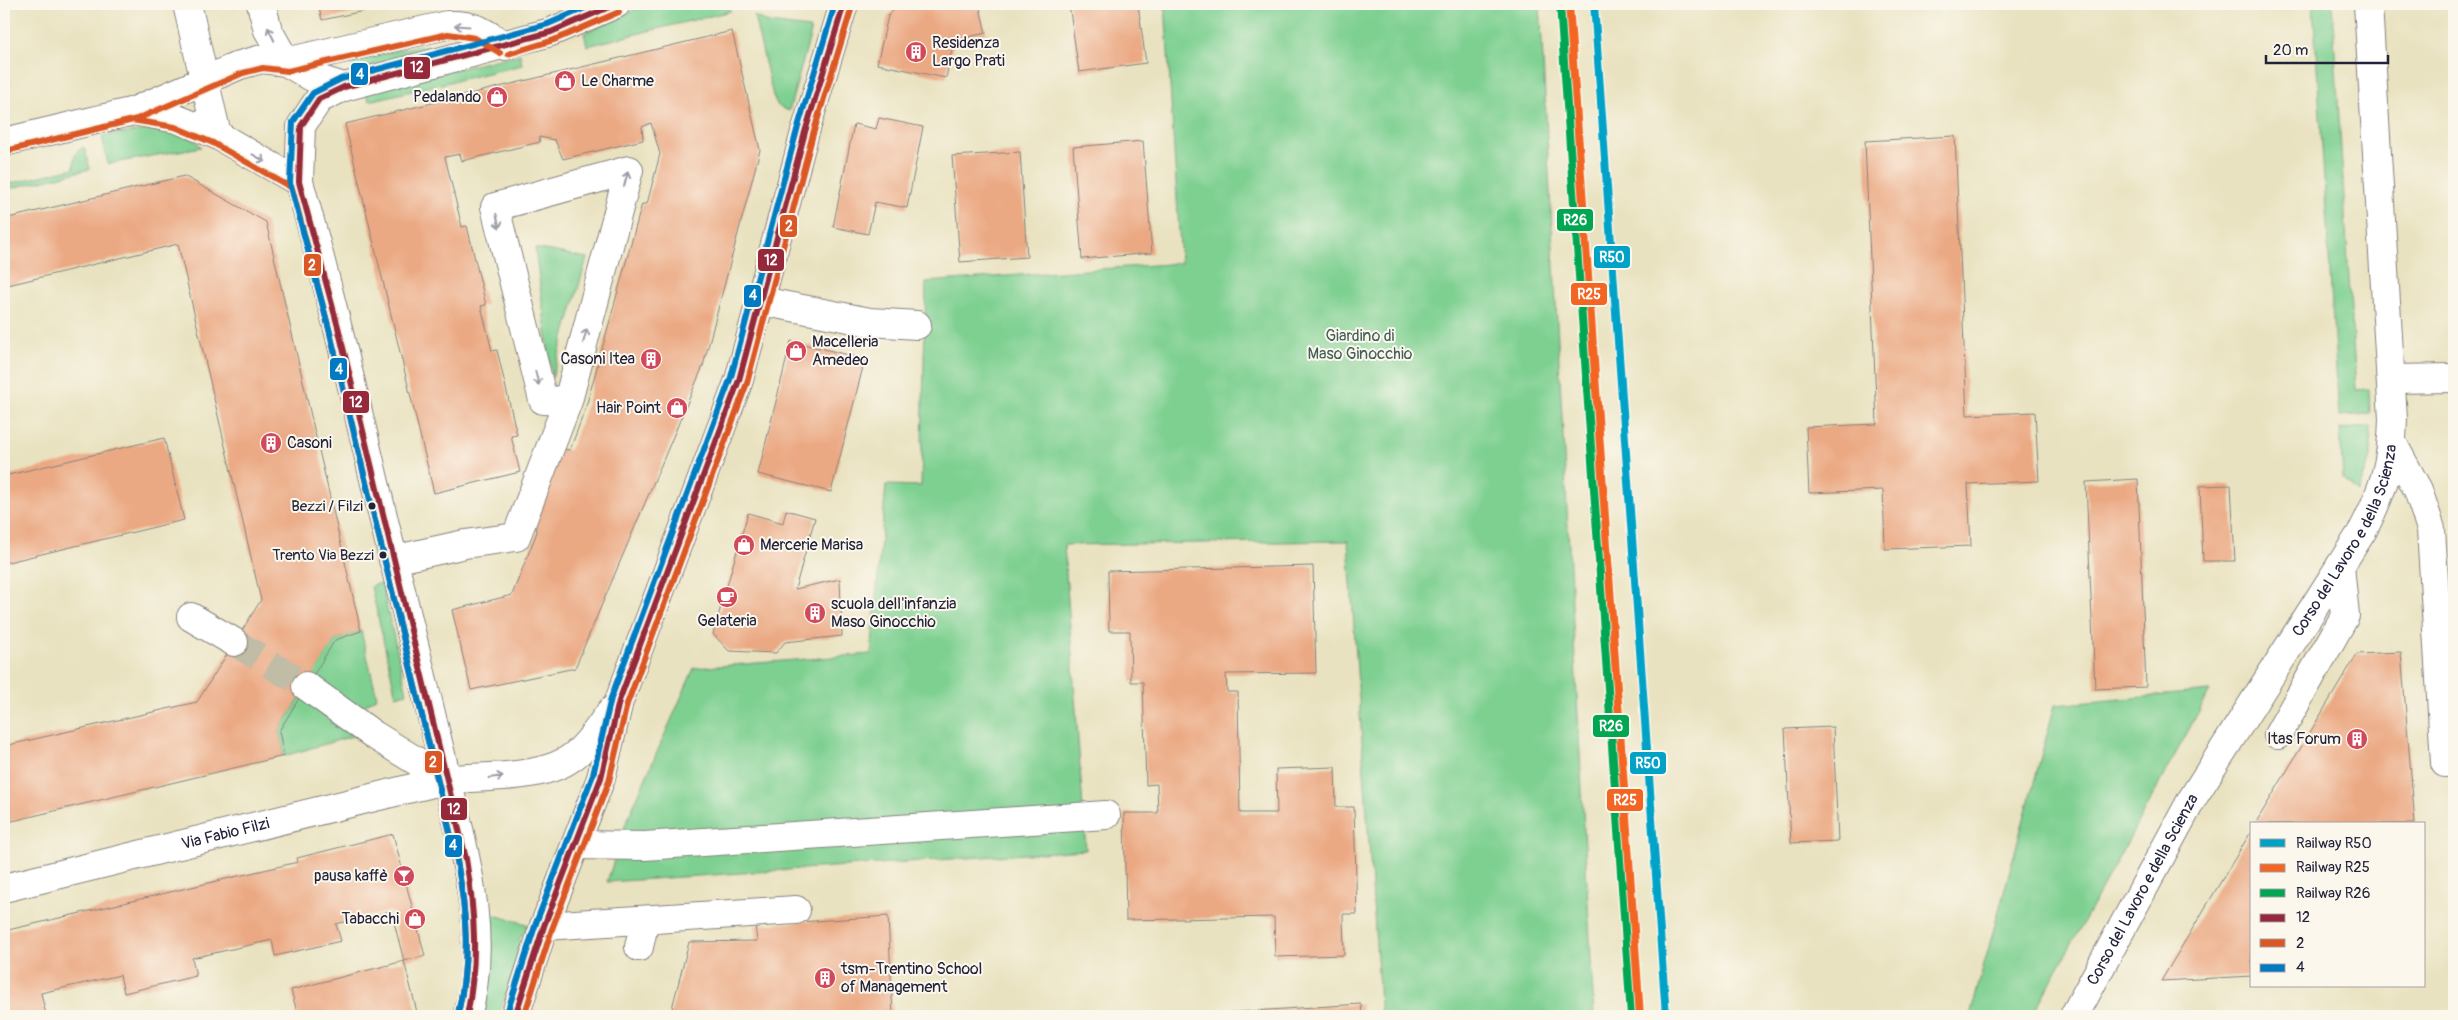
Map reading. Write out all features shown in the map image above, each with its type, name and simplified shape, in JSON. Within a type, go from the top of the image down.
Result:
[{"type":"street","points":[[187,4],[217,135]]},
{"type":"street","points":[[261,4],[268,30],[286,62],[312,77],[344,87]]},
{"type":"street","points":[[467,1016],[476,973],[476,924],[470,881],[447,780],[299,182],[301,126],[319,99],[344,87],[551,32],[616,4]]},
{"type":"street","points":[[515,1016],[544,926],[601,778],[619,701],[739,380],[805,132],[844,4]]},
{"type":"street","name":"Corso del Lavoro e della Scienza","points":[[2074,1016],[2192,799],[2363,530],[2384,488],[2393,444],[2391,379],[2368,4]]},
{"type":"street","points":[[4,142],[134,112],[240,65],[262,59],[286,62],[447,25],[478,28],[504,46]]},
{"type":"street","points":[[134,112],[177,119],[217,135],[299,182]]},
{"type":"street","points":[[393,560],[465,544],[516,537],[568,400],[629,170],[495,207],[543,400],[568,400]]},
{"type":"street","points":[[761,301],[870,322],[917,325]]},
{"type":"street","points":[[2391,379],[2454,378]]},
{"type":"street","points":[[2393,444],[2418,490],[2431,529],[2445,763]]},
{"type":"street","points":[[2278,735],[2345,616],[2340,566]]},
{"type":"street","points":[[191,617],[234,642]]},
{"type":"street","points":[[306,686],[374,735],[447,780]]},
{"type":"street","name":"Via Fabio Filzi","points":[[4,888],[447,780],[526,773],[558,766],[575,756],[591,740],[619,701]]},
{"type":"street","points":[[576,846],[644,846],[1106,815]]},
{"type":"street","points":[[544,926],[796,910]]},
{"type":"street","points":[[639,947],[645,920]]},
{"type":"green space","points":[[648,4],[724,4],[731,11],[587,46],[584,33]]},
{"type":"green space","name":"Giardino di Maso Ginocchio","points":[[1165,4],[1540,4],[1594,1016],[1381,1016],[1348,541],[1064,545],[1086,850],[607,882],[626,823],[694,668],[871,654],[886,485],[921,486],[926,282],[1181,263]]},
{"type":"green space","points":[[2313,4],[2332,4],[2356,390],[2369,389],[2370,414],[2339,416]]},
{"type":"green space","points":[[754,16],[769,23],[809,28],[811,32],[789,111],[778,106],[773,96]]},
{"type":"green space","points":[[419,45],[443,49],[358,69],[348,62]]},
{"type":"green space","points":[[520,54],[522,65],[369,101],[366,91]]},
{"type":"green space","points":[[146,130],[183,134],[196,141],[201,147],[108,164],[102,136]]},
{"type":"green space","points":[[84,147],[90,169],[4,190],[4,185],[74,168],[75,155]]},
{"type":"green space","points":[[535,248],[587,258],[552,378]]},
{"type":"green space","points":[[2371,427],[2371,457],[2358,492],[2343,478],[2340,429]]},
{"type":"green space","points":[[381,583],[407,693],[396,696],[371,586]]},
{"type":"green space","points":[[361,631],[377,697],[361,708],[311,678],[335,640]]},
{"type":"green space","points":[[2210,691],[2032,1016],[1970,1016],[2055,705]]},
{"type":"green space","points":[[302,695],[336,725],[356,735],[284,756],[279,731]]},
{"type":"green space","points":[[490,914],[527,924],[524,935],[521,935],[519,940],[522,942],[499,1016],[483,1016],[489,979],[490,941],[488,916]]},
{"type":"building","points":[[318,4],[391,4],[392,5],[322,20]]},
{"type":"building","name":"Residenza Largo Prati","points":[[898,4],[979,4],[986,33],[954,40],[946,78],[877,64],[888,16]]},
{"type":"building","points":[[1069,4],[1138,4],[1146,63],[1079,72]]},
{"type":"building","name":"Casoni Itea","points":[[732,31],[760,150],[703,366],[575,668],[471,690],[452,610],[512,595],[537,532],[535,522],[560,449],[570,450],[586,407],[642,204],[647,204],[660,154],[651,123],[642,127],[643,140],[563,159],[555,140],[539,137],[540,142],[462,161],[460,154],[445,157],[462,227],[467,226],[486,305],[481,306],[492,351],[497,350],[517,435],[511,436],[520,472],[434,493],[345,124]]},
{"type":"building","points":[[879,118],[923,127],[907,208],[875,202],[868,234],[833,227],[854,124],[876,129]]},
{"type":"building","points":[[1955,136],[1967,415],[2035,412],[2039,481],[1968,484],[1971,546],[1885,549],[1883,490],[1809,493],[1806,427],[1877,424],[1865,141]]},
{"type":"building","points":[[1143,141],[1152,253],[1082,259],[1073,147]]},
{"type":"building","points":[[1020,152],[1027,257],[960,262],[952,156]]},
{"type":"building","name":"Casoni","points":[[184,176],[266,222],[361,631],[335,640],[279,731],[284,756],[4,823],[4,746],[197,702],[261,600],[178,244],[4,286],[4,219]]},
{"type":"building","points":[[791,341],[865,359],[831,492],[758,474]]},
{"type":"building","points":[[164,438],[184,520],[4,563],[4,476]]},
{"type":"building","points":[[2138,479],[2146,687],[2095,689],[2086,482]]},
{"type":"building","points":[[2231,485],[2235,561],[2203,561],[2200,486]]},
{"type":"building","points":[[786,510],[815,518],[795,589],[840,579],[842,636],[785,642],[776,653],[729,651],[713,634],[748,513],[783,523]]},
{"type":"building","points":[[1313,566],[1316,673],[1226,674],[1227,692],[1238,692],[1240,813],[1277,813],[1276,769],[1335,767],[1336,807],[1354,807],[1357,914],[1343,914],[1344,955],[1275,957],[1274,917],[1126,920],[1124,813],[1158,813],[1157,784],[1146,785],[1143,682],[1131,682],[1130,631],[1109,631],[1108,571]]},
{"type":"building","name":"Itas Forum","points":[[2401,652],[2415,822],[2256,822],[2357,654]]},
{"type":"building","points":[[1833,727],[1838,841],[1791,843],[1785,729]]},
{"type":"building","points":[[2250,833],[2250,976],[2161,981]]},
{"type":"building","points":[[393,834],[425,956],[404,961],[391,911],[336,924],[341,941],[275,956],[272,940],[192,958],[196,976],[124,993],[120,975],[41,993],[46,1015],[4,1016],[4,931],[298,862],[297,858]]},
{"type":"building","name":"tsm-Trentino School of Management","points":[[888,916],[893,1016],[670,1016],[689,942],[757,941],[755,925]]},
{"type":"building","points":[[404,961],[418,1016],[298,1016],[291,990]]},
{"type":"building","points":[[1361,1004],[1362,1016],[1192,1016],[1192,1015]]},
{"type":"tunnel","points":[[234,642],[306,686]]},
{"type":"rail line","name":"R25","points":[[1569,4],[1640,1016]]},
{"type":"rail line","name":"R50","points":[[1594,4],[1666,1016]]},
{"type":"rail line","name":"R26","points":[[1560,5],[1631,1016]]},
{"type":"transit line","name":"4","points":[[458,1014],[462,994],[466,938],[457,861],[329,329],[290,183],[293,122],[313,93],[341,79],[548,24],[594,4]]},
{"type":"transit line","name":"12","points":[[467,1016],[473,976],[474,938],[472,899],[466,859],[338,327],[299,182],[301,126],[319,99],[344,87],[551,32],[616,4]]},
{"type":"transit line","name":"4","points":[[507,1013],[536,923],[593,775],[611,698],[731,377],[797,130],[835,4]]},
{"type":"transit line","name":"12","points":[[515,1016],[544,926],[601,778],[619,701],[739,380],[805,132],[844,4]]},
{"type":"transit line","name":"2","points":[[524,1016],[552,929],[609,781],[627,704],[747,383],[813,134],[852,7]]},
{"type":"transit line","name":"2","points":[[508,54],[554,40],[619,12]]},
{"type":"transit line","name":"2","points":[[6,151],[137,119],[243,73],[263,68],[288,71],[448,34],[475,38],[500,53]]},
{"type":"transit line","name":"2","points":[[132,120],[175,127],[213,143],[292,188],[329,329],[457,861],[466,938],[466,956],[458,1014]]},
{"type":"place","name":"Residenza Largo Prati","points":[[916,52]]},
{"type":"place","name":"Le Charme","points":[[565,81]]},
{"type":"place","name":"Pedalando","points":[[497,97]]},
{"type":"place","name":"Macelleria Amedeo","points":[[796,351]]},
{"type":"place","name":"Casoni Itea","points":[[651,359]]},
{"type":"place","name":"Hair Point","points":[[677,408]]},
{"type":"place","name":"Casoni","points":[[271,443]]},
{"type":"place","name":"Bezzi / Filzi","points":[[372,506]]},
{"type":"place","name":"Mercerie Marisa","points":[[744,545]]},
{"type":"place","name":"Trento Via Bezzi","points":[[383,555]]},
{"type":"place","name":"Gelateria","points":[[727,597]]},
{"type":"place","name":"scuola dell'infanzia Maso Ginocchio","points":[[815,613]]},
{"type":"place","name":"Itas Forum","points":[[2357,739]]},
{"type":"place","name":"pausa kaffè","points":[[404,876]]},
{"type":"place","name":"Tabacchi","points":[[415,919]]},
{"type":"place","name":"tsm-Trentino School of Management","points":[[825,978]]}]
